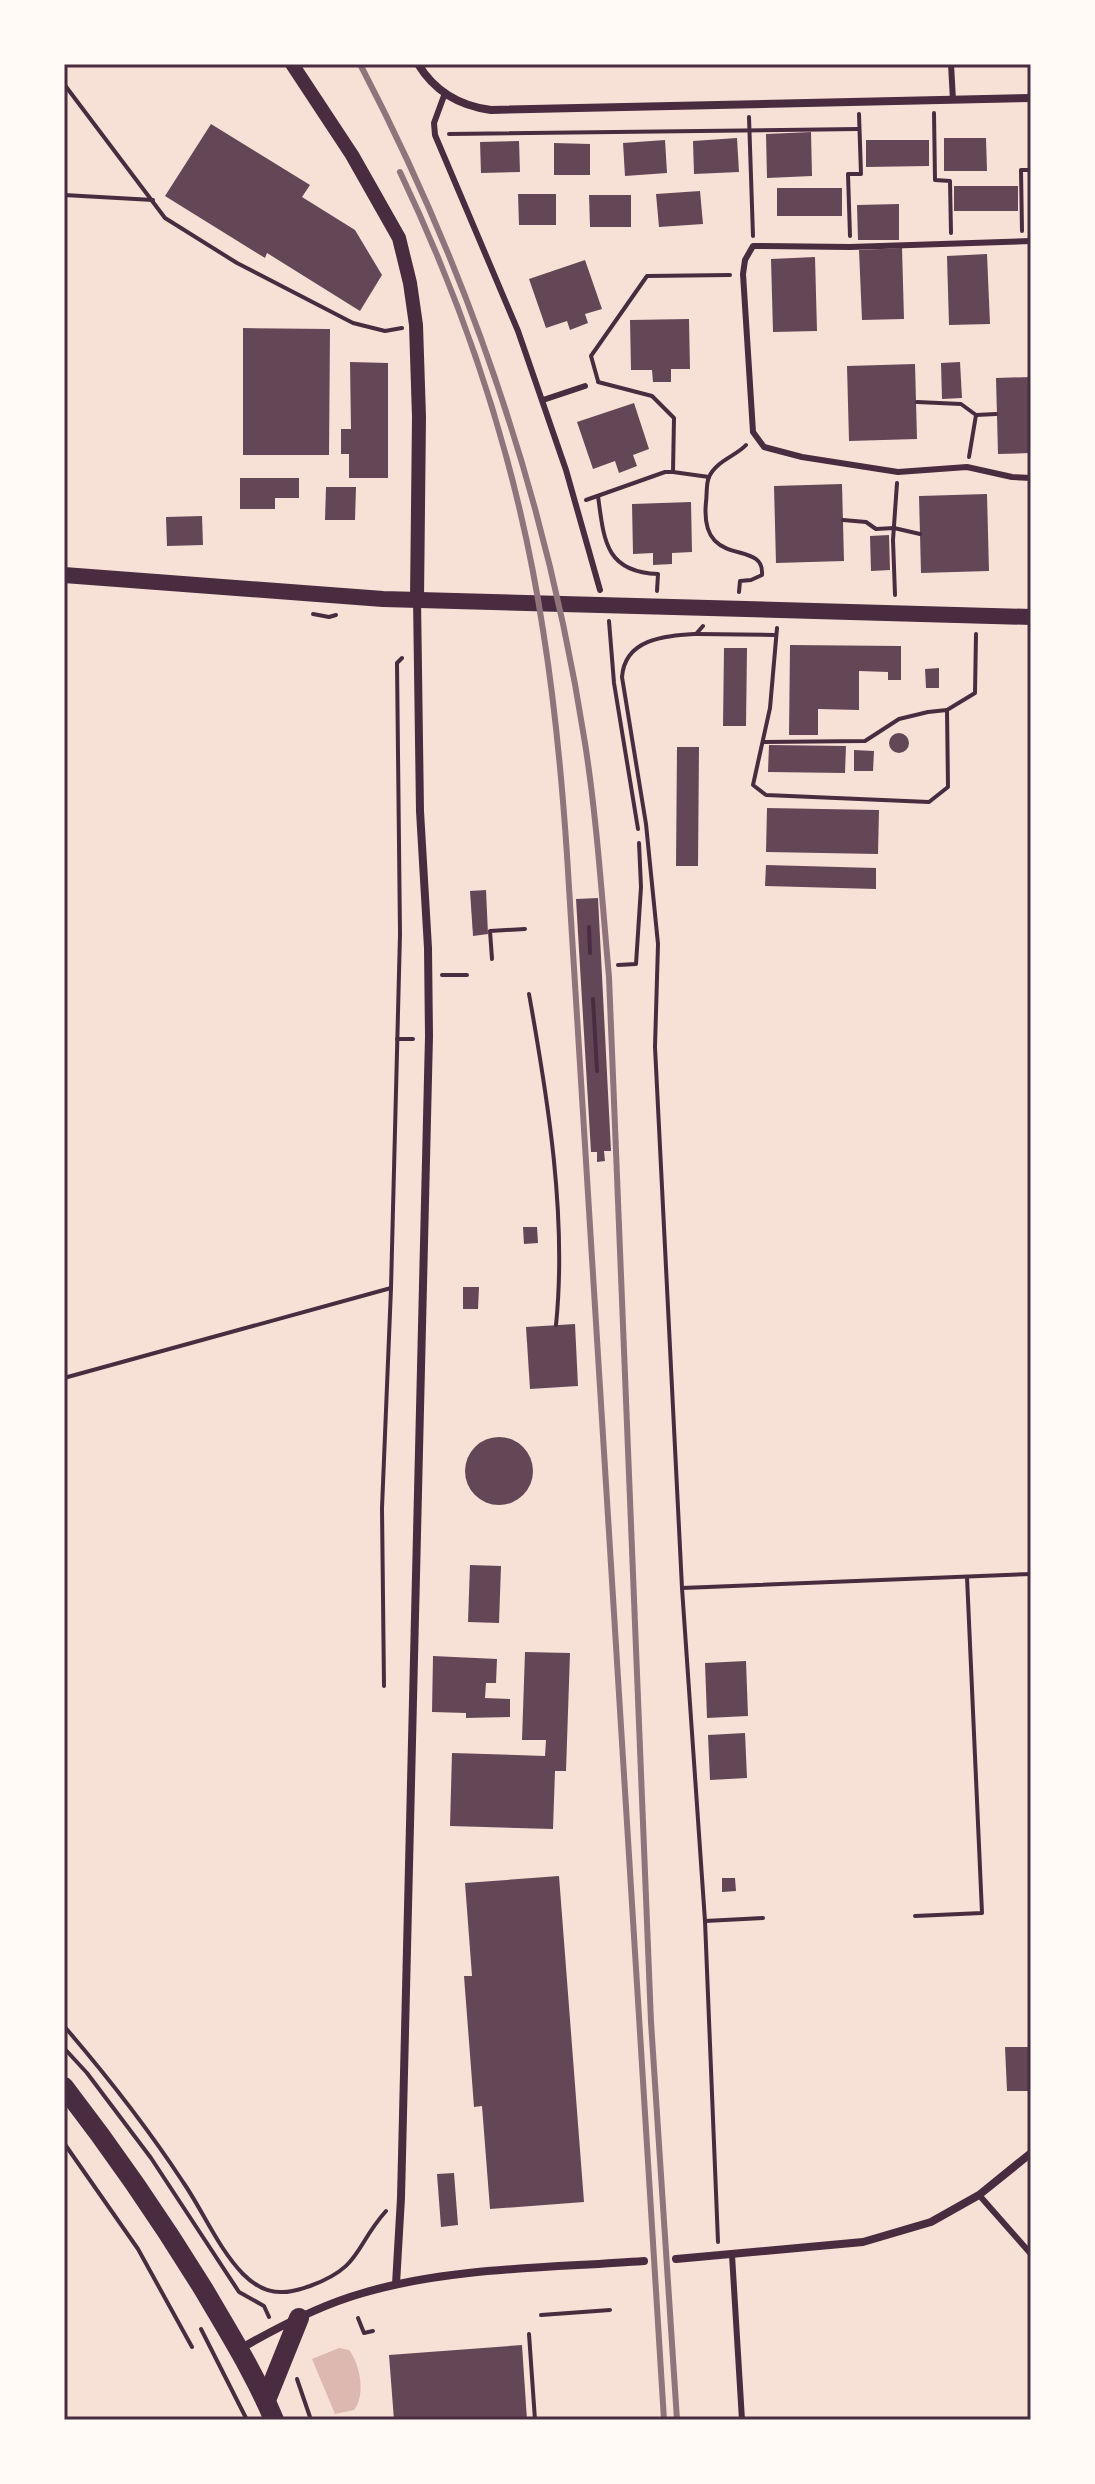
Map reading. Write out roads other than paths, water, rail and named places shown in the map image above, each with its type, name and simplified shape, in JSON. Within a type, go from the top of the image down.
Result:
[{"type":"main road","points":[[64,575],[417,599],[1031,617]]},
{"type":"main road","points":[[64,2087],[115,2153],[240,2349],[274,2420]]},
{"type":"main road","points":[[266,2400],[299,2318]]},
{"type":"street","points":[[292,64],[352,155],[399,238],[416,325],[420,811],[428,948],[429,1036],[401,2198],[396,2284]]},
{"type":"street","points":[[418,64],[445,93],[462,103],[491,110],[1031,98]]},
{"type":"street","points":[[676,2259],[863,2242],[931,2222],[979,2195],[1031,2153]]},
{"type":"street","points":[[240,2349],[299,2318],[350,2297],[396,2284],[444,2276],[644,2261]]},
{"type":"lane","points":[[951,64],[953,100]]},
{"type":"lane","points":[[445,93],[434,123],[435,135],[506,300],[543,400],[600,590]]},
{"type":"lane","points":[[1027,241],[850,247],[753,246],[745,260],[743,274],[753,432],[764,447],[802,457],[898,472],[967,467],[1031,478]]},
{"type":"lane","points":[[543,400],[585,386]]},
{"type":"lane","points":[[979,2195],[1031,2254]]},
{"type":"lane","points":[[732,2255],[742,2420]]},
{"type":"railway","points":[[360,64],[437,226],[500,394],[550,566],[589,772],[609,977],[651,2022],[677,2420]]},
{"type":"railway","points":[[400,172],[469,339],[505,454],[533,571],[555,714],[567,855],[664,2420]]}]
